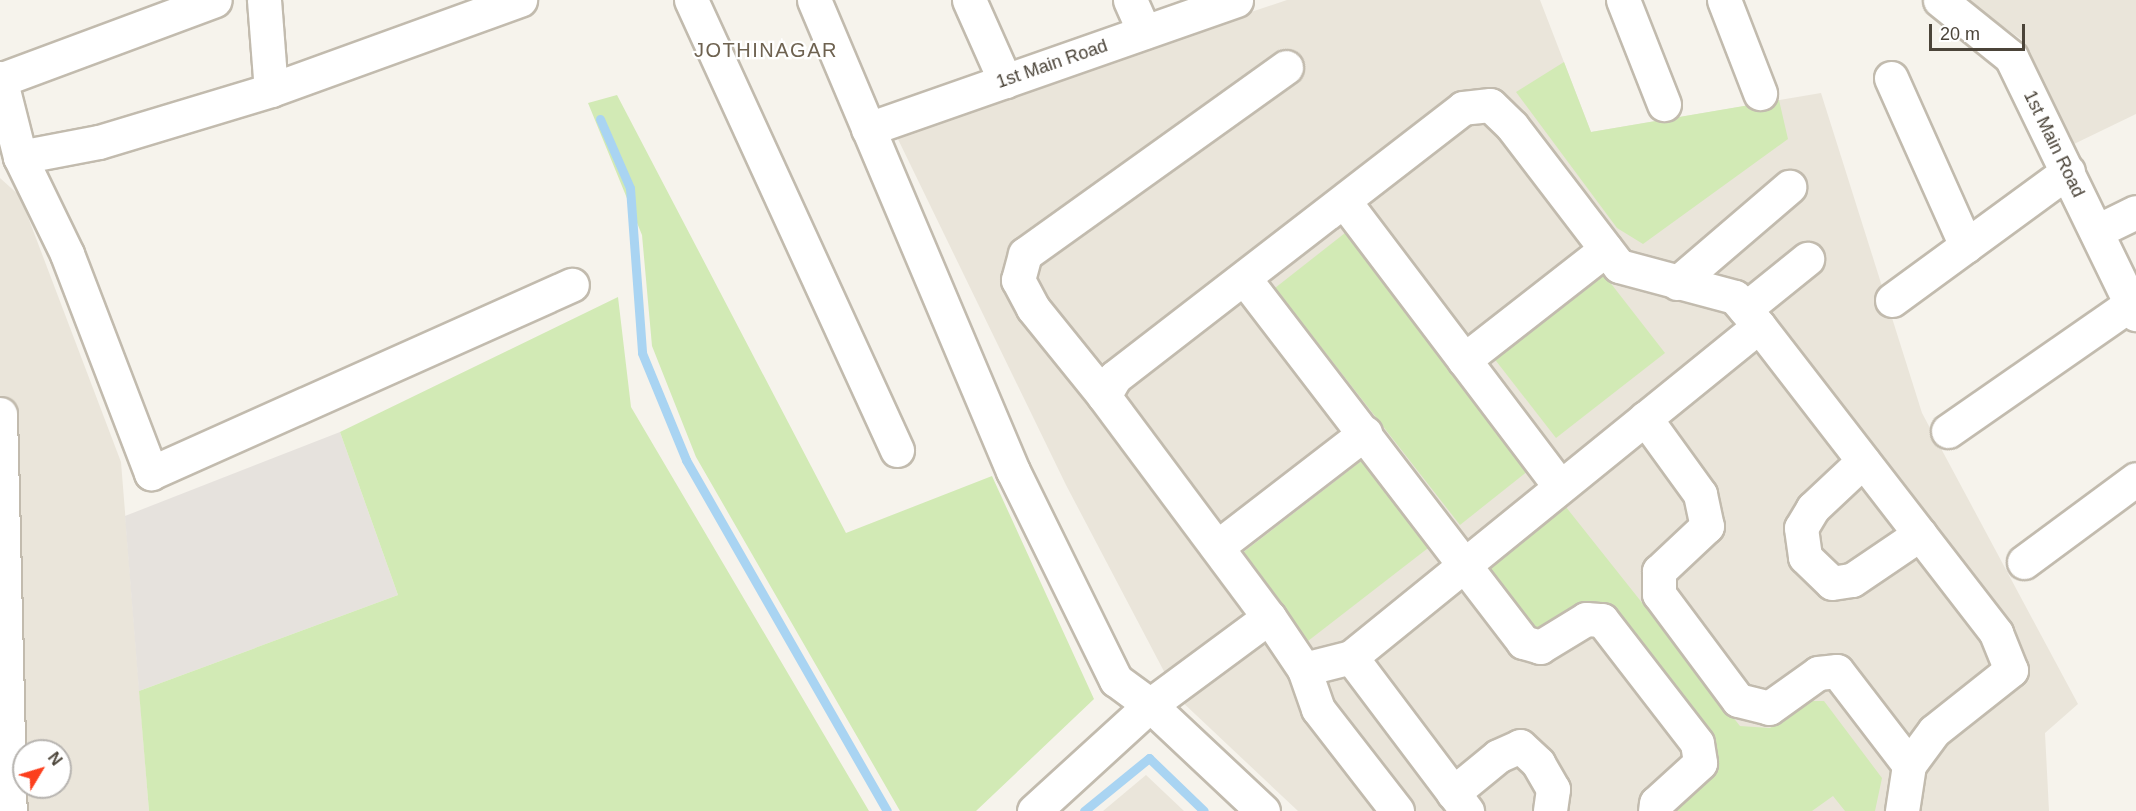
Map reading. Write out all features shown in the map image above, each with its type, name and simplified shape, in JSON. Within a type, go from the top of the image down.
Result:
[{"type":"street","points":[[215,0],[0,79],[10,148],[68,254],[151,473],[572,285]]},
{"type":"street","points":[[264,0],[271,90]]},
{"type":"street","points":[[10,148],[99,142],[271,90],[520,0]]},
{"type":"street","points":[[691,0],[897,450]]},
{"type":"street","points":[[814,0],[1018,482],[1116,680],[1150,705],[1263,811]]},
{"type":"street","points":[[969,0],[1005,81]]},
{"type":"street","points":[[1130,0],[1144,32]]},
{"type":"street","name":"1st Main Road","points":[[868,129],[1236,0]]},
{"type":"street","points":[[1623,0],[1664,104]]},
{"type":"street","points":[[1724,0],[1760,93]]},
{"type":"street","name":"1st Main Road","points":[[1940,0],[2010,57],[2134,309]]},
{"type":"street","points":[[1286,66],[1024,254],[1018,280],[1033,308],[1104,396],[1269,617],[1304,669],[1318,709],[1397,811]]},
{"type":"street","points":[[1891,78],[1966,246]]},
{"type":"street","points":[[1104,396],[1115,377],[1463,108],[1490,105],[1512,126],[1619,267],[1735,297],[1996,633],[2011,670],[1934,731],[1909,765],[1902,811]]},
{"type":"street","points":[[1892,300],[2068,171]]},
{"type":"street","points":[[1677,283],[1789,187]]},
{"type":"street","points":[[1344,201],[1560,487]]},
{"type":"street","points":[[2097,231],[2136,212]]},
{"type":"street","points":[[1464,360],[1606,249]]},
{"type":"street","points":[[1304,669],[1351,657],[1646,418],[1752,317],[1807,260]]},
{"type":"street","points":[[1244,278],[1466,564],[1523,642],[1540,647],[1586,619],[1602,620],[1690,733],[1697,743],[1700,763],[1656,802],[1654,811]]},
{"type":"street","points":[[1948,431],[2134,309]]},
{"type":"street","points":[[0,414],[10,811]]},
{"type":"street","points":[[1646,418],[1700,494],[1707,526],[1659,571],[1659,594],[1738,700],[1769,708],[1818,673],[1836,671],[1909,765]]},
{"type":"street","points":[[1217,547],[1365,433]]},
{"type":"street","points":[[1863,460],[1813,508],[1801,528],[1805,558],[1832,583],[1852,580],[1920,534]]},
{"type":"street","points":[[2024,562],[2136,479]]},
{"type":"street","points":[[1034,811],[1150,705],[1269,617]]},
{"type":"street","points":[[1351,657],[1460,802],[1498,756],[1520,746],[1538,763],[1553,789],[1550,811]]},
{"type":"shaded area","points":[[1287,0],[1540,0],[1591,132],[1821,93],[1922,413],[2078,704],[2045,733],[2049,811],[1298,811],[1178,698],[1066,485],[894,131]]},
{"type":"shaded area","points":[[1965,0],[2136,0],[2136,114],[2074,144],[2021,39]]},
{"type":"shaded area","points":[[0,178],[20,196],[121,462],[149,811],[0,811]]},
{"type":"shaded area","points":[[340,432],[398,595],[139,691],[125,516]]},
{"type":"shaded area","points":[[1146,775],[1184,811],[1103,811]]},
{"type":"green space","points":[[1564,62],[1591,132],[1779,100],[1788,139],[1643,244],[1617,228],[1516,92]]},
{"type":"green space","points":[[617,95],[846,533],[992,476],[1094,699],[976,811],[900,811],[696,457],[652,346],[642,235],[588,103]]},
{"type":"green space","points":[[1345,233],[1529,470],[1460,525],[1275,288]]},
{"type":"green space","points":[[1602,272],[1665,353],[1556,438],[1493,357]]},
{"type":"green space","points":[[618,297],[631,407],[869,811],[149,811],[139,691],[398,595],[340,432]]},
{"type":"green space","points":[[1365,458],[1432,545],[1308,641],[1241,554]]},
{"type":"green space","points":[[1558,497],[1740,726],[1770,728],[1810,701],[1824,701],[1882,778],[1875,811],[1845,811],[1833,796],[1812,811],[1672,811],[1705,783],[1714,749],[1712,738],[1615,613],[1538,634],[1473,565]]},
{"type":"waterway","points":[[600,119],[630,188],[642,353],[686,460],[887,811]]},
{"type":"waterway","points":[[1084,811],[1149,758],[1204,811]]},
{"type":"district","name":"JOTHINAGAR","points":[[766,50]]}]
